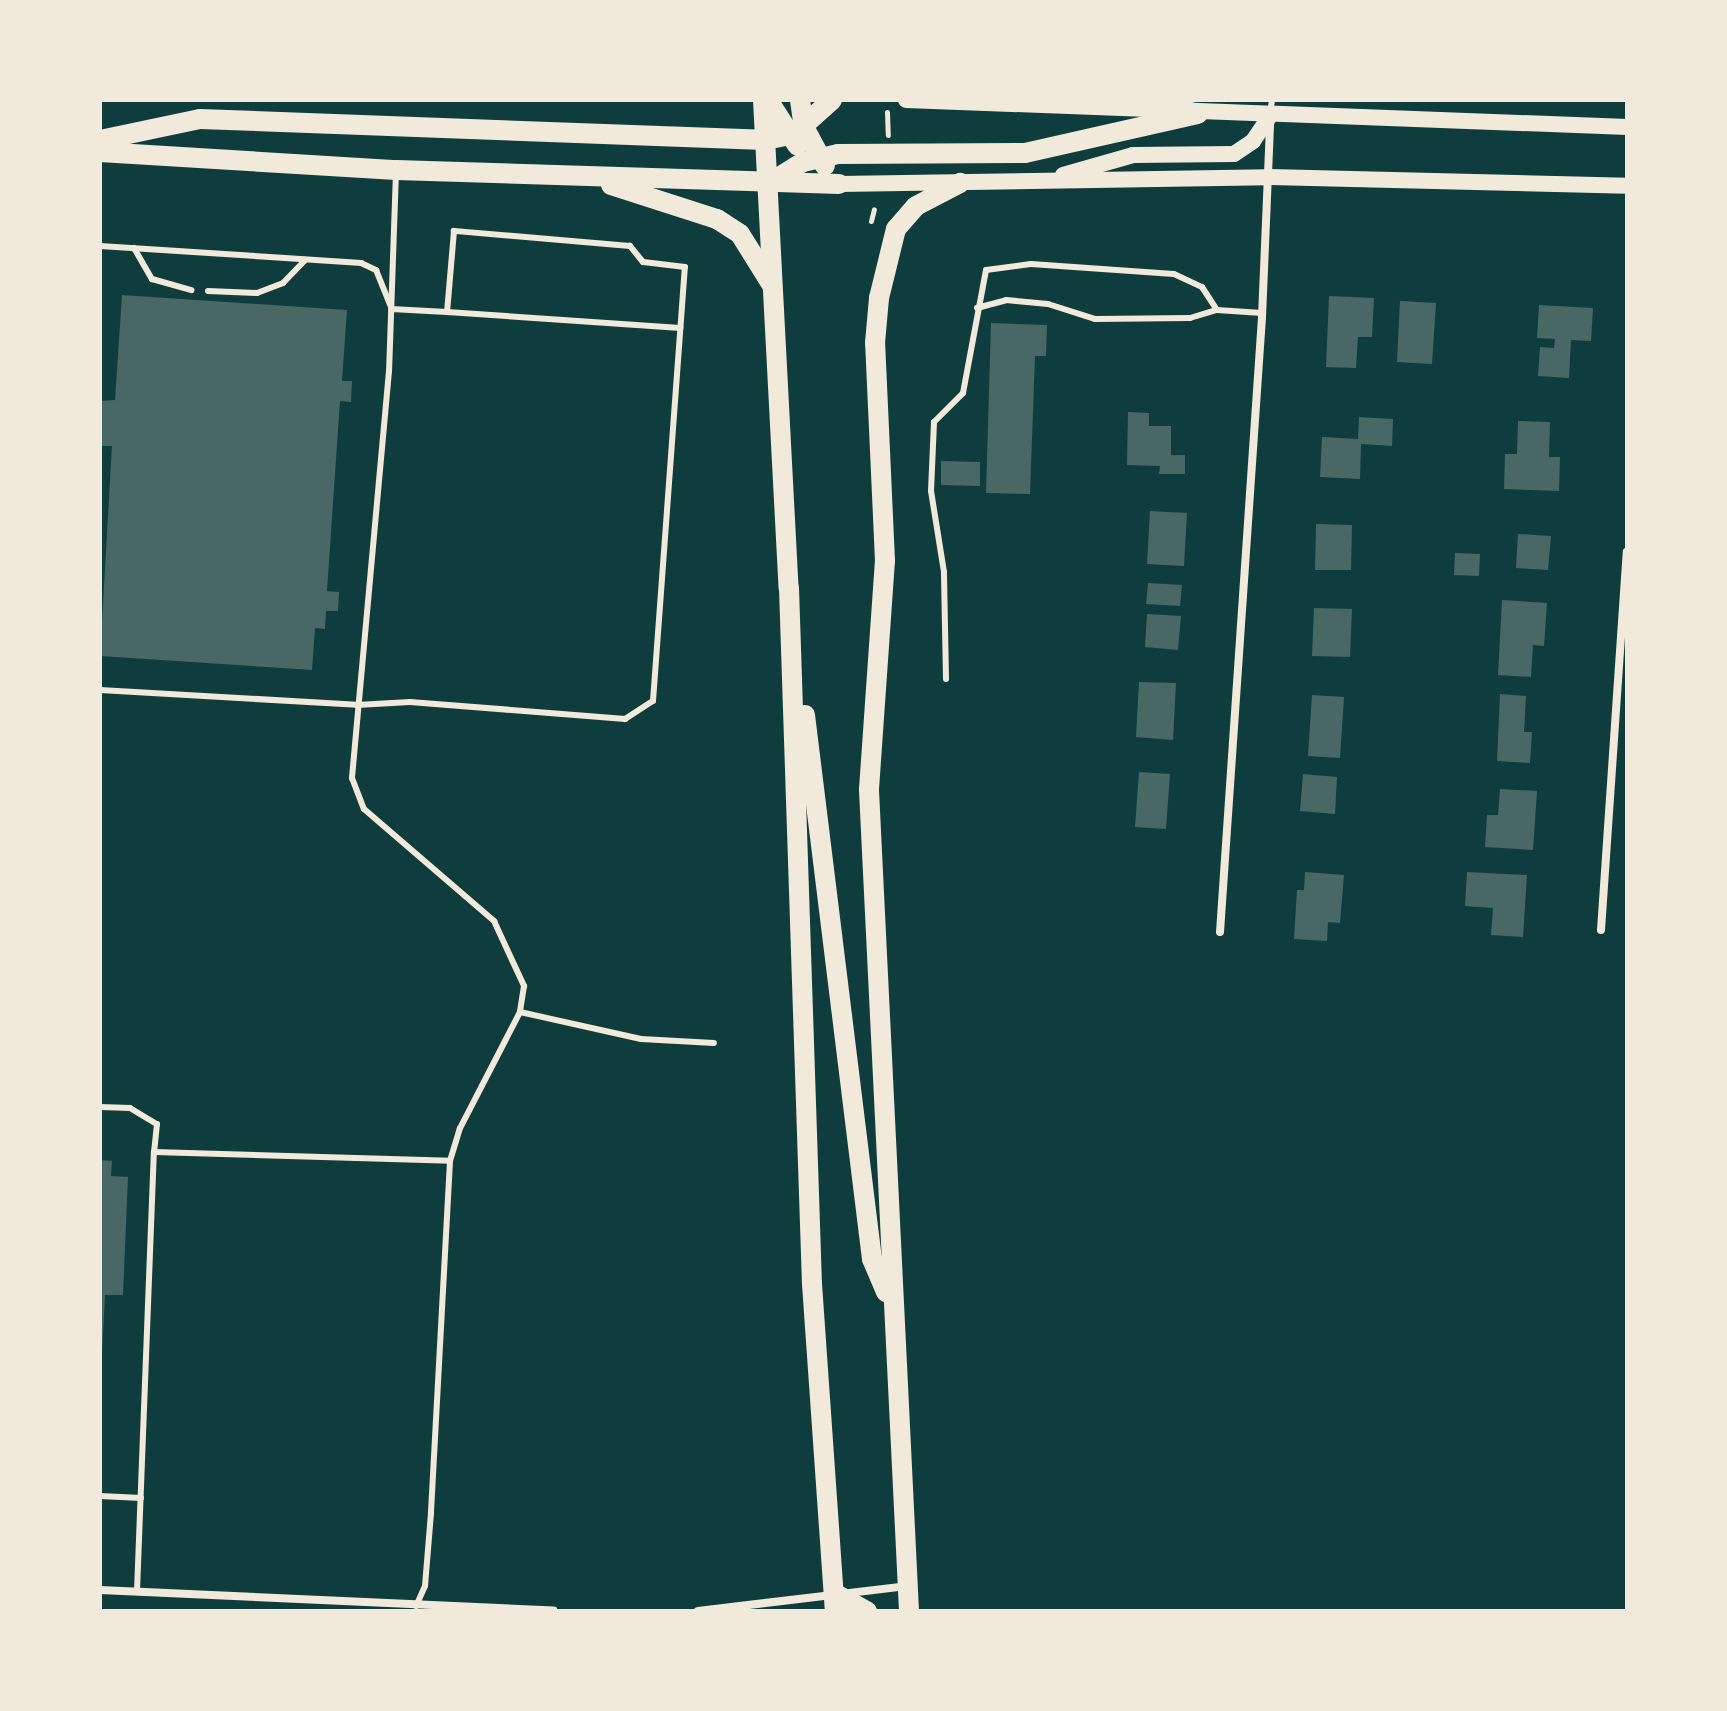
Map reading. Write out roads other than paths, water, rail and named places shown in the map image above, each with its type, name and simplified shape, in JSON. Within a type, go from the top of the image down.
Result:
[{"type":"main road","points":[[766,100],[799,130]]},
{"type":"main road","points":[[766,100],[772,284],[789,588],[812,1284],[834,1602],[867,1611]]},
{"type":"main road","points":[[800,100],[799,130],[810,159],[807,183]]},
{"type":"main road","points":[[100,140],[200,119],[766,140],[799,130],[832,100]]},
{"type":"main road","points":[[906,100],[1198,114],[1271,108],[1627,127]]},
{"type":"main road","points":[[1151,100],[1198,114]]},
{"type":"main road","points":[[1040,181],[1133,155],[1234,154],[1253,141],[1271,108]]},
{"type":"main road","points":[[768,184],[810,159],[1025,153],[1198,114]]},
{"type":"main road","points":[[100,152],[396,170],[768,184],[1267,177],[1627,186]]},
{"type":"main road","points":[[810,159],[839,184]]},
{"type":"main road","points":[[584,177],[717,219],[740,234],[772,284]]},
{"type":"main road","points":[[909,1611],[868,747],[885,561],[875,343],[879,298],[899,224],[916,206],[960,183]]},
{"type":"main road","points":[[789,588],[872,1259],[893,1308]]},
{"type":"street","points":[[1220,932],[1262,313],[1271,108]]},
{"type":"street","points":[[1601,930],[1627,552]]},
{"type":"street","points":[[698,1611],[834,1602],[907,1586]]},
{"type":"street","points":[[100,1590],[416,1608],[554,1611]]},
{"type":"lane","points":[[396,170],[391,309],[352,778],[364,809],[494,921],[518,964],[524,986],[520,1012],[460,1128],[450,1161],[430,1528],[425,1586],[416,1608]]},
{"type":"lane","points":[[100,690],[357,705],[410,702],[625,719],[653,701],[685,267],[643,262],[630,246],[454,231],[447,312]]},
{"type":"lane","points":[[100,246],[361,263],[376,270],[391,309]]},
{"type":"lane","points":[[134,248],[152,279],[191,290]]},
{"type":"lane","points":[[208,291],[257,293],[283,283],[305,260]]},
{"type":"lane","points":[[946,679],[944,572],[931,491],[934,422],[963,393],[986,270],[1031,264],[1174,274],[1202,287],[1217,310]]},
{"type":"lane","points":[[977,308],[1006,300],[1048,304],[1095,319],[1190,318],[1217,310],[1262,313]]},
{"type":"lane","points":[[391,309],[680,328]]},
{"type":"lane","points":[[520,1012],[641,1039],[714,1043]]},
{"type":"lane","points":[[100,1107],[130,1108],[157,1124],[137,1591]]},
{"type":"lane","points":[[154,1152],[450,1161]]},
{"type":"lane","points":[[100,1496],[141,1498]]}]
